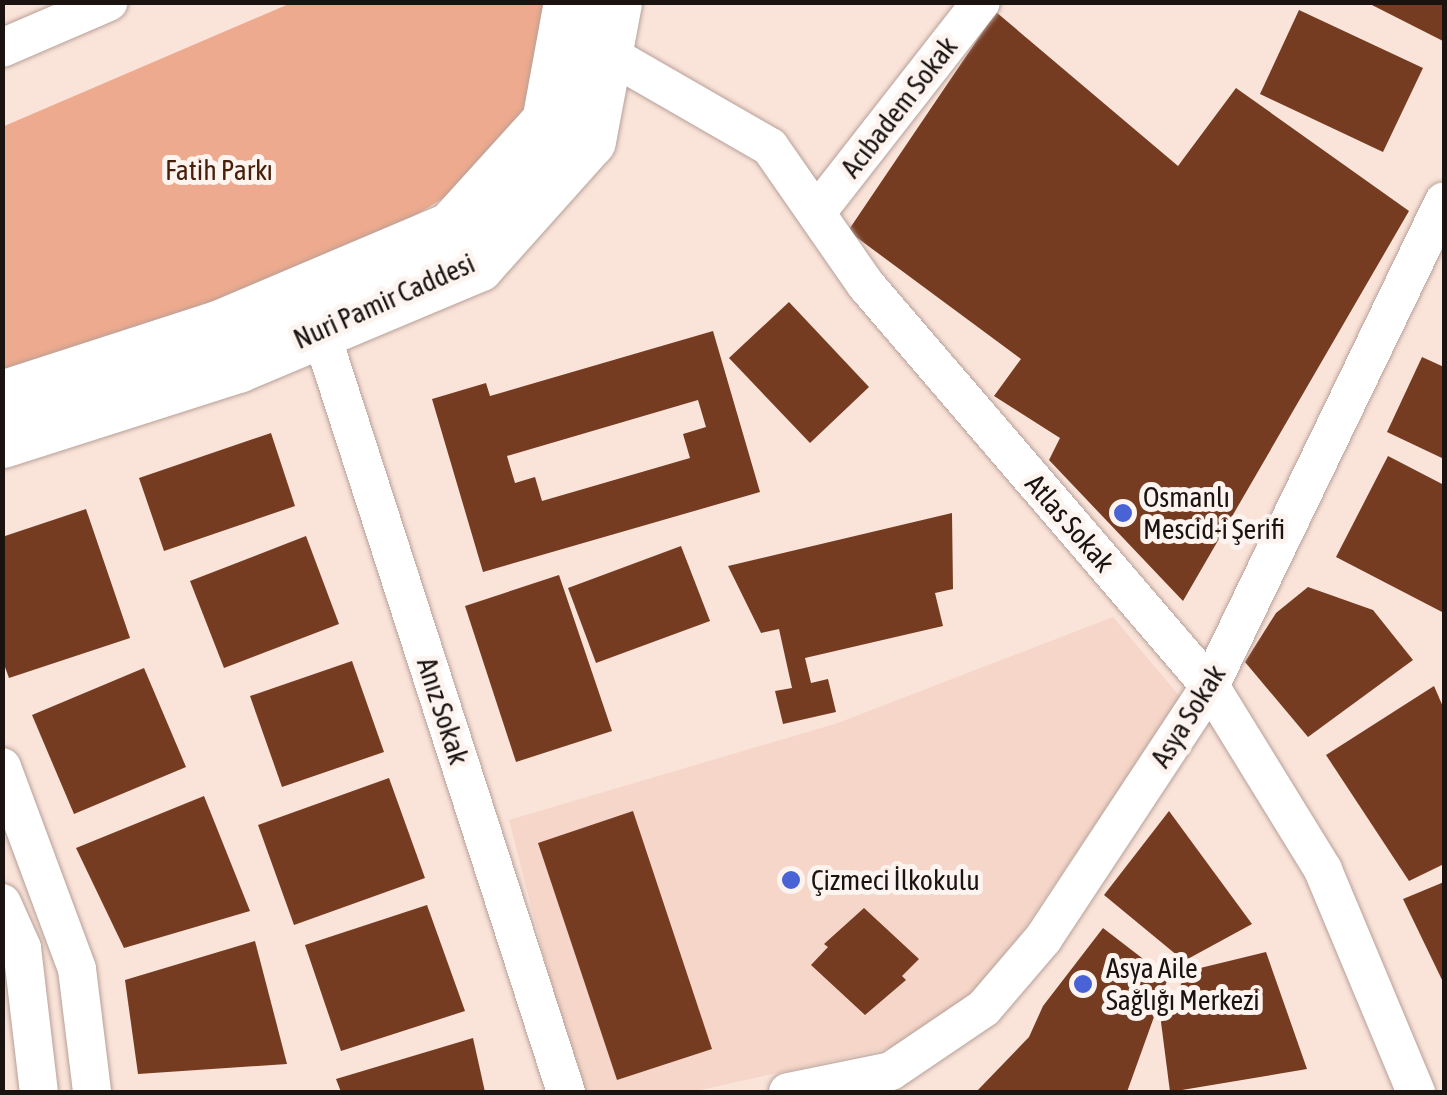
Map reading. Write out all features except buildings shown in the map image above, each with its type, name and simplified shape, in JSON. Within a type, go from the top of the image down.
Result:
[{"type":"main road","name":"Nuri Pamir Caddesi","points":[[2,398],[222,326],[452,229],[548,122],[571,2]]},
{"type":"main road","name":"Nuri Pamir Caddesi","points":[[2,440],[237,365],[478,264],[588,140],[609,27]]},
{"type":"street","points":[[2,48],[110,2]]},
{"type":"street","name":"Acıbadem Sokak","points":[[817,212],[981,2]]},
{"type":"street","name":"Atlas Sokak","points":[[609,27],[770,148],[866,285],[1210,686],[1323,870],[1416,1092]]},
{"type":"street","name":"Asya Sokak","points":[[788,1092],[892,1071],[984,1008],[1043,940],[1210,686],[1433,252],[1444,202]]},
{"type":"street","name":"Anız Sokak","points":[[320,330],[566,1092]]},
{"type":"street","points":[[2,766],[77,970],[92,1092]]},
{"type":"street","points":[[2,902],[39,1092]]},
{"type":"shaded area","name":"Çizmeci İlkokulu","points":[[1113,617],[1181,698],[1017,939],[976,988],[908,1044],[691,1092],[579,1092],[509,820],[838,723]]},
{"type":"green space","name":"Fatih Parkı","points":[[291,3],[551,3],[528,108],[468,183],[388,232],[222,305],[3,375],[2,127]]},
{"type":"place","name":"Osmanlı Mescid-i Şerifi","points":[[1123,513]]},
{"type":"place","name":"Çizmeci İlkokulu","points":[[791,880]]},
{"type":"place","name":"Asya Aile Sağlığı Merkezi","points":[[1083,984]]}]
